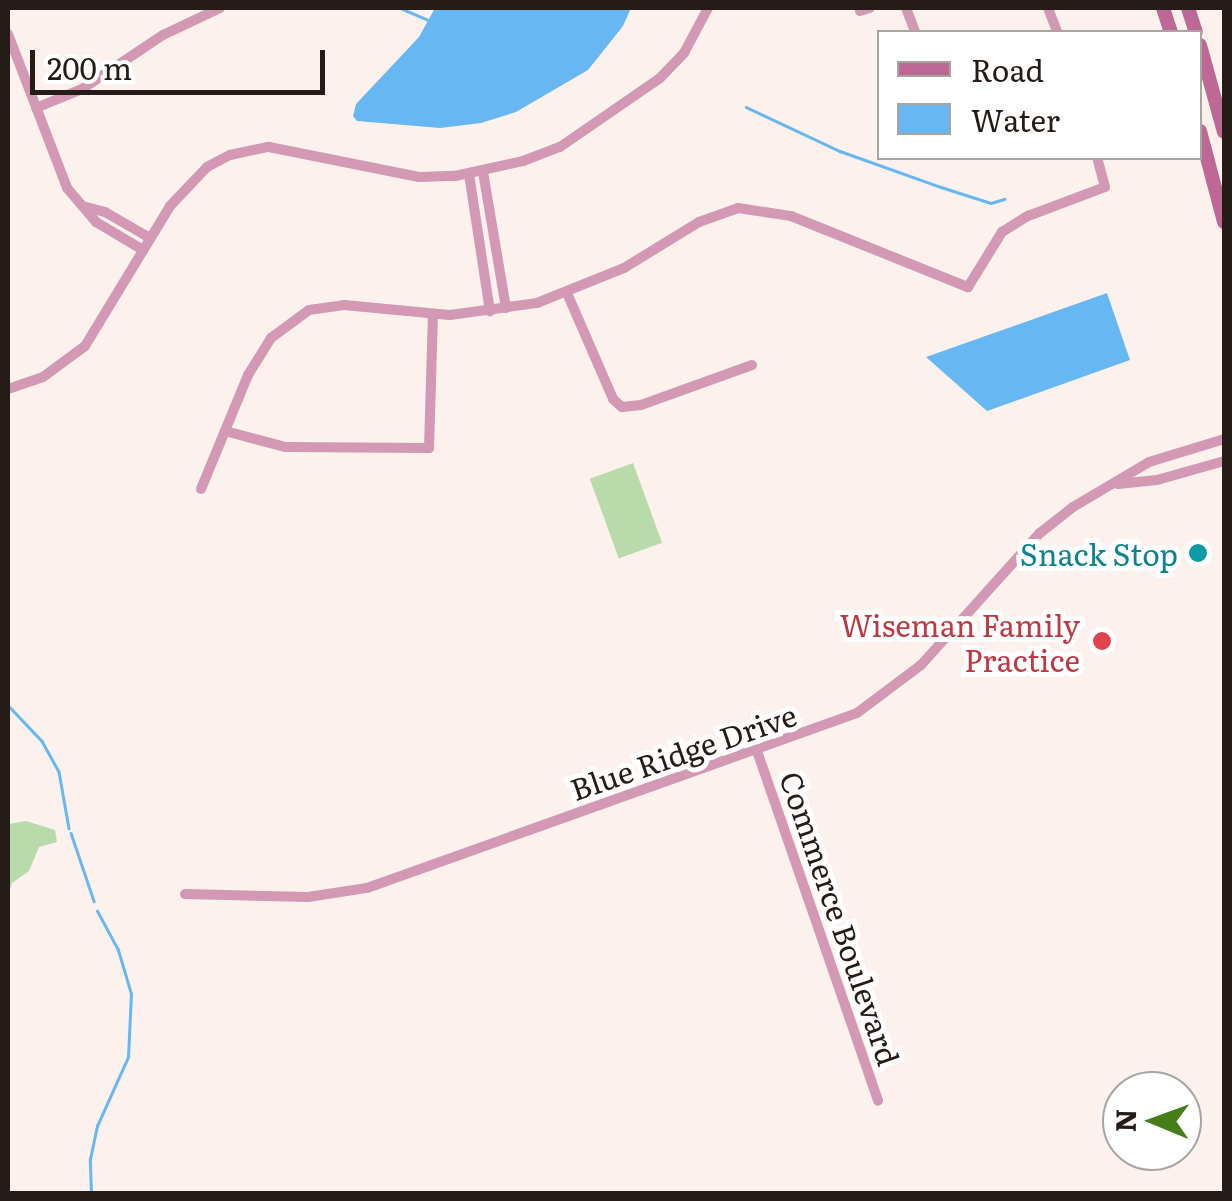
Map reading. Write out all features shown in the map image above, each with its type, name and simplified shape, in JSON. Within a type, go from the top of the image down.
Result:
[{"type":"main road","points":[[1202,52],[1224,132]]},
{"type":"main road","points":[[1202,139],[1224,222]]},
{"type":"street","points":[[36,108],[82,89],[163,35],[220,8]]},
{"type":"street","points":[[8,389],[43,376],[85,346],[150,238],[188,184],[207,167],[247,152],[289,149],[419,176],[483,172],[560,147],[625,104],[684,53],[708,8]]},
{"type":"street","points":[[8,34],[66,188],[105,229],[143,250]]},
{"type":"street","points":[[201,489],[248,375],[271,338],[308,310],[344,305],[433,315],[506,308],[567,293],[624,268],[718,213],[758,207],[791,216],[968,287],[1002,232],[1028,216],[1105,187],[1098,160]]},
{"type":"street","points":[[483,172],[506,308]]},
{"type":"street","points":[[469,174],[490,311]]},
{"type":"street","points":[[86,207],[105,212],[150,238]]},
{"type":"street","points":[[567,293],[613,399],[622,407],[642,405],[752,365]]},
{"type":"street","points":[[224,431],[286,447],[429,448],[433,315]]},
{"type":"street","name":"Blue Ridge Drive","points":[[185,894],[308,898],[368,888],[857,713],[900,684],[944,643],[1040,533],[1097,492],[1117,484],[1149,462],[1224,438]]},
{"type":"street","name":"Blue Ridge Drive","points":[[1117,484],[1157,480],[1224,462]]},
{"type":"street","name":"Commerce Boulevard","points":[[757,751],[878,1101]]},
{"type":"green space","points":[[633,463],[662,543],[619,559],[590,479]]},
{"type":"green space","points":[[26,821],[55,830],[57,842],[39,847],[29,871],[12,883],[8,895],[8,824]]},
{"type":"water","points":[[435,8],[631,8],[623,26],[588,70],[516,112],[481,123],[440,128],[357,121],[353,116],[356,104],[419,37]]},
{"type":"water","points":[[1107,293],[1130,360],[987,411],[926,357]]},
{"type":"waterway","points":[[400,8],[431,21]]},
{"type":"waterway","points":[[746,107],[840,151],[991,203],[1004,199]]},
{"type":"waterway","points":[[8,705],[42,741],[59,772],[69,828]]},
{"type":"waterway","points":[[71,833],[94,901]]},
{"type":"waterway","points":[[91,1194],[90,1159],[97,1126],[128,1057],[131,994],[118,950],[97,911]]},
{"type":"place","name":"Snack Stop","points":[[1198,553]]},
{"type":"place","name":"Wiseman Family Practice","points":[[1102,641]]}]
